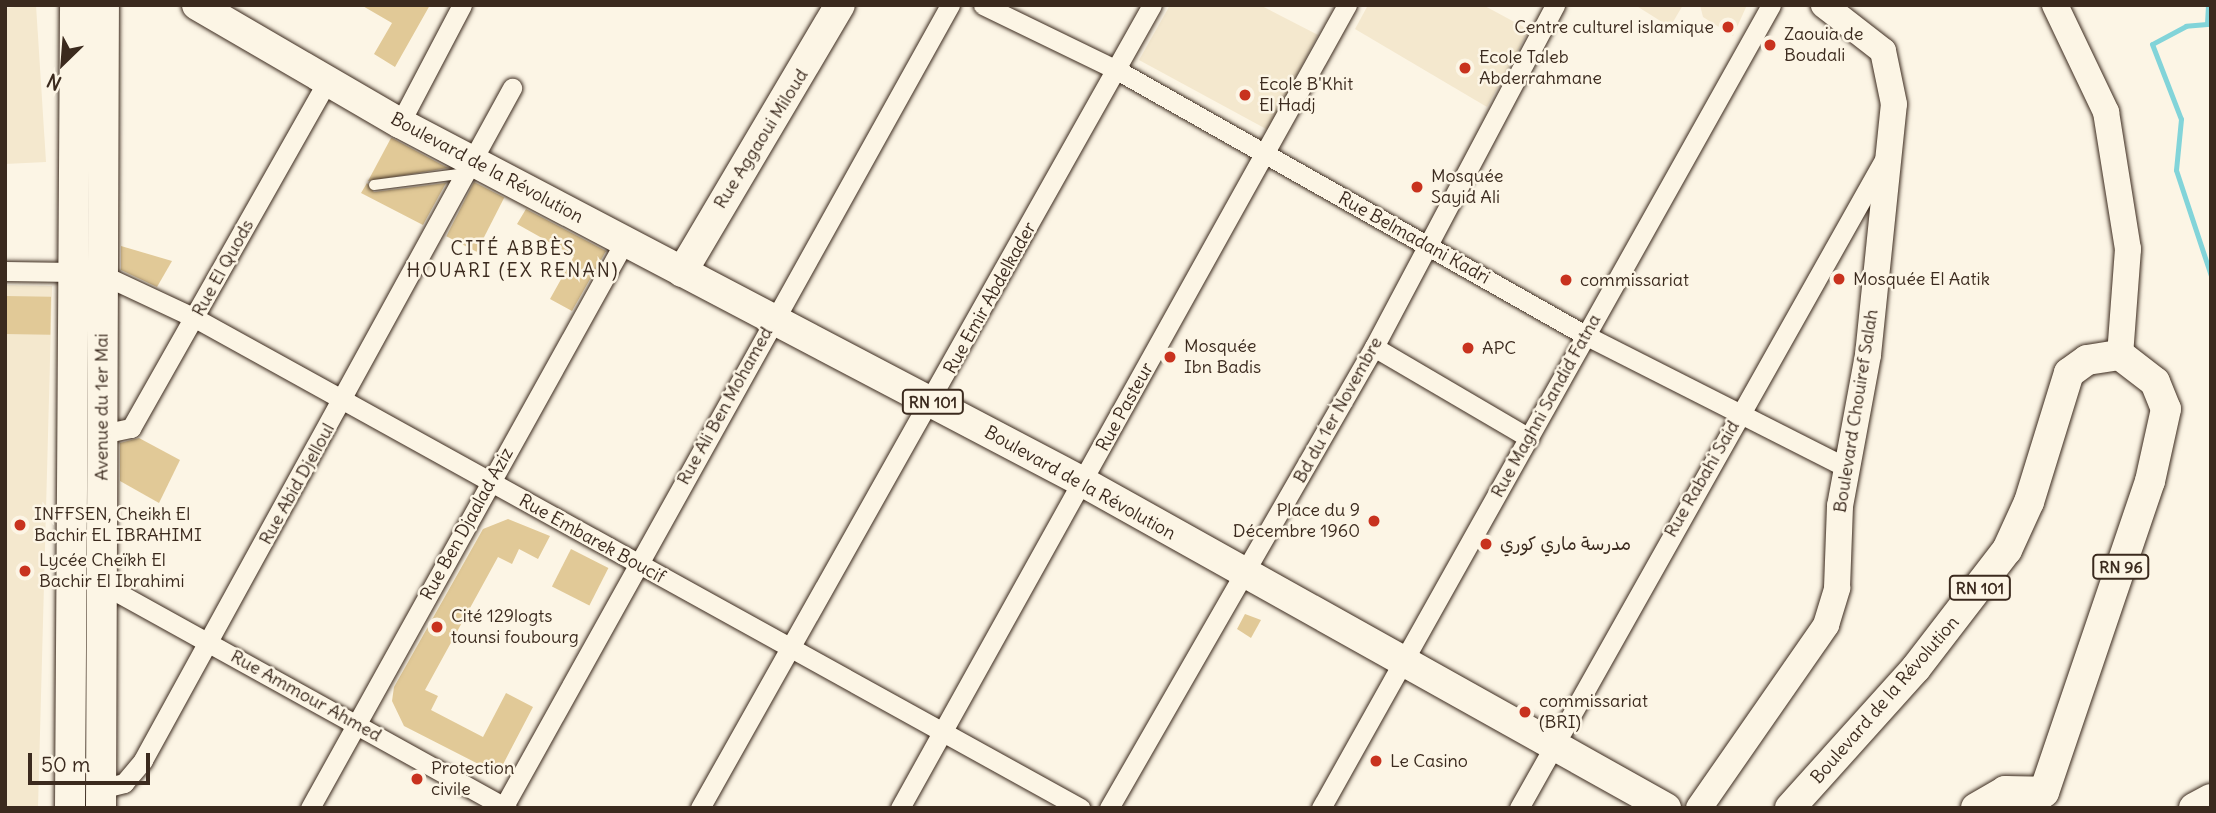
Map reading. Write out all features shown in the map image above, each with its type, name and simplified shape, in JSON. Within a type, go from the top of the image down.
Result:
[{"type":"main road","name":"Avenue du 1er Mai","points":[[75,5],[88,273],[102,434],[104,585],[100,798]]},
{"type":"main road","name":"Avenue du 1er Mai","points":[[70,798],[72,434],[88,273],[104,5]]},
{"type":"main road","name":"Boulevard de la Révolution","points":[[197,5],[470,166],[625,241],[1249,570],[1405,666],[1552,749],[1632,800],[1665,808]]},
{"type":"main road","name":"Rue Aggaoui Miloud","points":[[682,272],[840,5]]},
{"type":"main road","name":"Boulevard Chouiref Salah","points":[[1699,808],[1826,625],[1837,589],[1847,468],[1868,355],[1895,104],[1890,64],[1883,51],[1824,5]]},
{"type":"main road","points":[[2055,5],[2092,74],[2109,124],[2128,249],[2120,355]]},
{"type":"main road","name":"Boulevard de la Révolution","points":[[1790,808],[1916,668],[2007,550],[2069,373],[2087,360],[2120,355]]},
{"type":"main road","name":"RN 96","points":[[2052,800],[2150,481],[2166,410],[2155,382],[2120,355]]},
{"type":"main road","points":[[72,434],[102,434]]},
{"type":"main road","points":[[1976,808],[2006,791],[2052,800]]},
{"type":"main road","points":[[70,798],[100,798]]},
{"type":"street","points":[[400,123],[462,5]]},
{"type":"street","name":"Rue Ali Ben Mohamed","points":[[504,807],[950,5]]},
{"type":"street","name":"Rue Belmadani Kadri","points":[[983,5],[1117,70],[1264,158],[1427,242],[1585,335],[1847,468]]},
{"type":"street","name":"Rue Emir Abdelkader","points":[[700,808],[932,401],[1152,5]]},
{"type":"street","name":"Rue Pasteur","points":[[900,808],[1348,5]]},
{"type":"street","name":"Bd du 1er Novembre","points":[[1109,808],[1249,570],[1374,347],[1427,242],[1555,5]]},
{"type":"street","name":"Rue Maghni Sandid Fatna","points":[[1321,808],[1405,666],[1585,335],[1771,5]]},
{"type":"street","name":"Rue El Quods","points":[[102,434],[131,428],[327,82]]},
{"type":"street","name":"Rue Abid Djelloul","points":[[100,798],[132,776],[343,402],[512,88]]},
{"type":"street","name":"Rue Rabahi Said","points":[[1519,808],[1889,152]]},
{"type":"street","name":"Rue Ben Djaalad Aziz","points":[[310,808],[625,241]]},
{"type":"street","name":"Rue Embarek Boucif","points":[[5,271],[88,273],[195,318],[490,484],[1080,808]]},
{"type":"street","points":[[1374,347],[1529,438]]},
{"type":"street","name":"Rue Ammour Ahmed","points":[[104,585],[504,807]]},
{"type":"lane","points":[[374,185],[470,166]]},
{"type":"shaded area","points":[[36,5],[46,162],[5,164],[5,8]]},
{"type":"shaded area","name":"Ecole B'Khit El Hadj","points":[[1170,5],[1260,5],[1318,35],[1268,130],[1139,60]]},
{"type":"shaded area","name":"Ecole Taleb Abderrahmane","points":[[1368,5],[1483,5],[1529,30],[1487,107],[1355,29]]},
{"type":"shaded area","name":"Centre culturel islamique","points":[[1635,5],[1683,5],[1670,27]]},
{"type":"shaded area","name":"Centre culturel islamique","points":[[1700,5],[1747,5],[1733,36],[1703,17]]},
{"type":"shaded area","name":"Lycée Cheïkh El Bachir El Ibrahimi","points":[[5,285],[52,286],[38,808],[5,808]]},
{"type":"building","points":[[361,5],[430,5],[395,67],[374,54],[392,23]]},
{"type":"building","points":[[392,138],[448,168],[368,181]]},
{"type":"building","points":[[474,182],[504,197],[477,252],[446,236]]},
{"type":"building","points":[[367,183],[374,192],[446,183],[423,225],[361,193]]},
{"type":"building","points":[[526,209],[606,251],[572,311],[550,299],[574,256],[517,224]]},
{"type":"building","points":[[121,246],[172,261],[157,287],[121,270]]},
{"type":"building","points":[[5,296],[51,297],[50,335],[5,334]]},
{"type":"building","points":[[139,438],[180,460],[159,503],[120,481],[120,443]]},
{"type":"building","points":[[508,519],[550,536],[538,559],[519,549],[512,564],[498,557],[425,690],[438,696],[431,710],[483,737],[506,693],[533,707],[498,774],[404,726],[392,701],[394,687],[483,529]]},
{"type":"building","points":[[571,549],[608,568],[589,605],[552,586]]},
{"type":"building","points":[[1245,614],[1261,620],[1251,638],[1237,629]]},
{"type":"waterway","points":[[2208,5],[2207,24],[2186,26],[2152,44],[2181,119],[2176,170],[2211,276]]},
{"type":"place","name":"Centre culturel islamique","points":[[1728,27]]},
{"type":"place","name":"Zaouia de Boudali","points":[[1770,45]]},
{"type":"place","name":"Ecole Taleb Abderrahmane","points":[[1465,68]]},
{"type":"place","name":"Ecole B'Khit El Hadj","points":[[1245,95]]},
{"type":"place","name":"Mosquée Sayid Ali","points":[[1417,187]]},
{"type":"place","name":"Mosquée El Aatik","points":[[1839,279]]},
{"type":"place","name":"commissariat","points":[[1566,280]]},
{"type":"place","name":"APC","points":[[1468,348]]},
{"type":"place","name":"Mosquée Ibn Badis","points":[[1170,357]]},
{"type":"place","name":"Place du 9 Décembre 1960","points":[[1374,521]]},
{"type":"place","name":"INFFSEN, Cheikh El Bachir EL IBRAHIMI","points":[[20,525]]},
{"type":"place","name":"مدرسة ماري كوري","points":[[1486,544]]},
{"type":"place","name":"Lycée Cheïkh El Bachir El Ibrahimi","points":[[25,571]]},
{"type":"place","name":"Cité 129logts tounsi foubourg","points":[[437,627]]},
{"type":"place","name":"commissariat (BRI)","points":[[1525,712]]},
{"type":"place","name":"Le Casino","points":[[1376,761]]},
{"type":"place","name":"Protection civile","points":[[417,779]]},
{"type":"district","name":"CITÉ ABBÈS HOUARI (EX RENAN)","points":[[513,260]]}]
